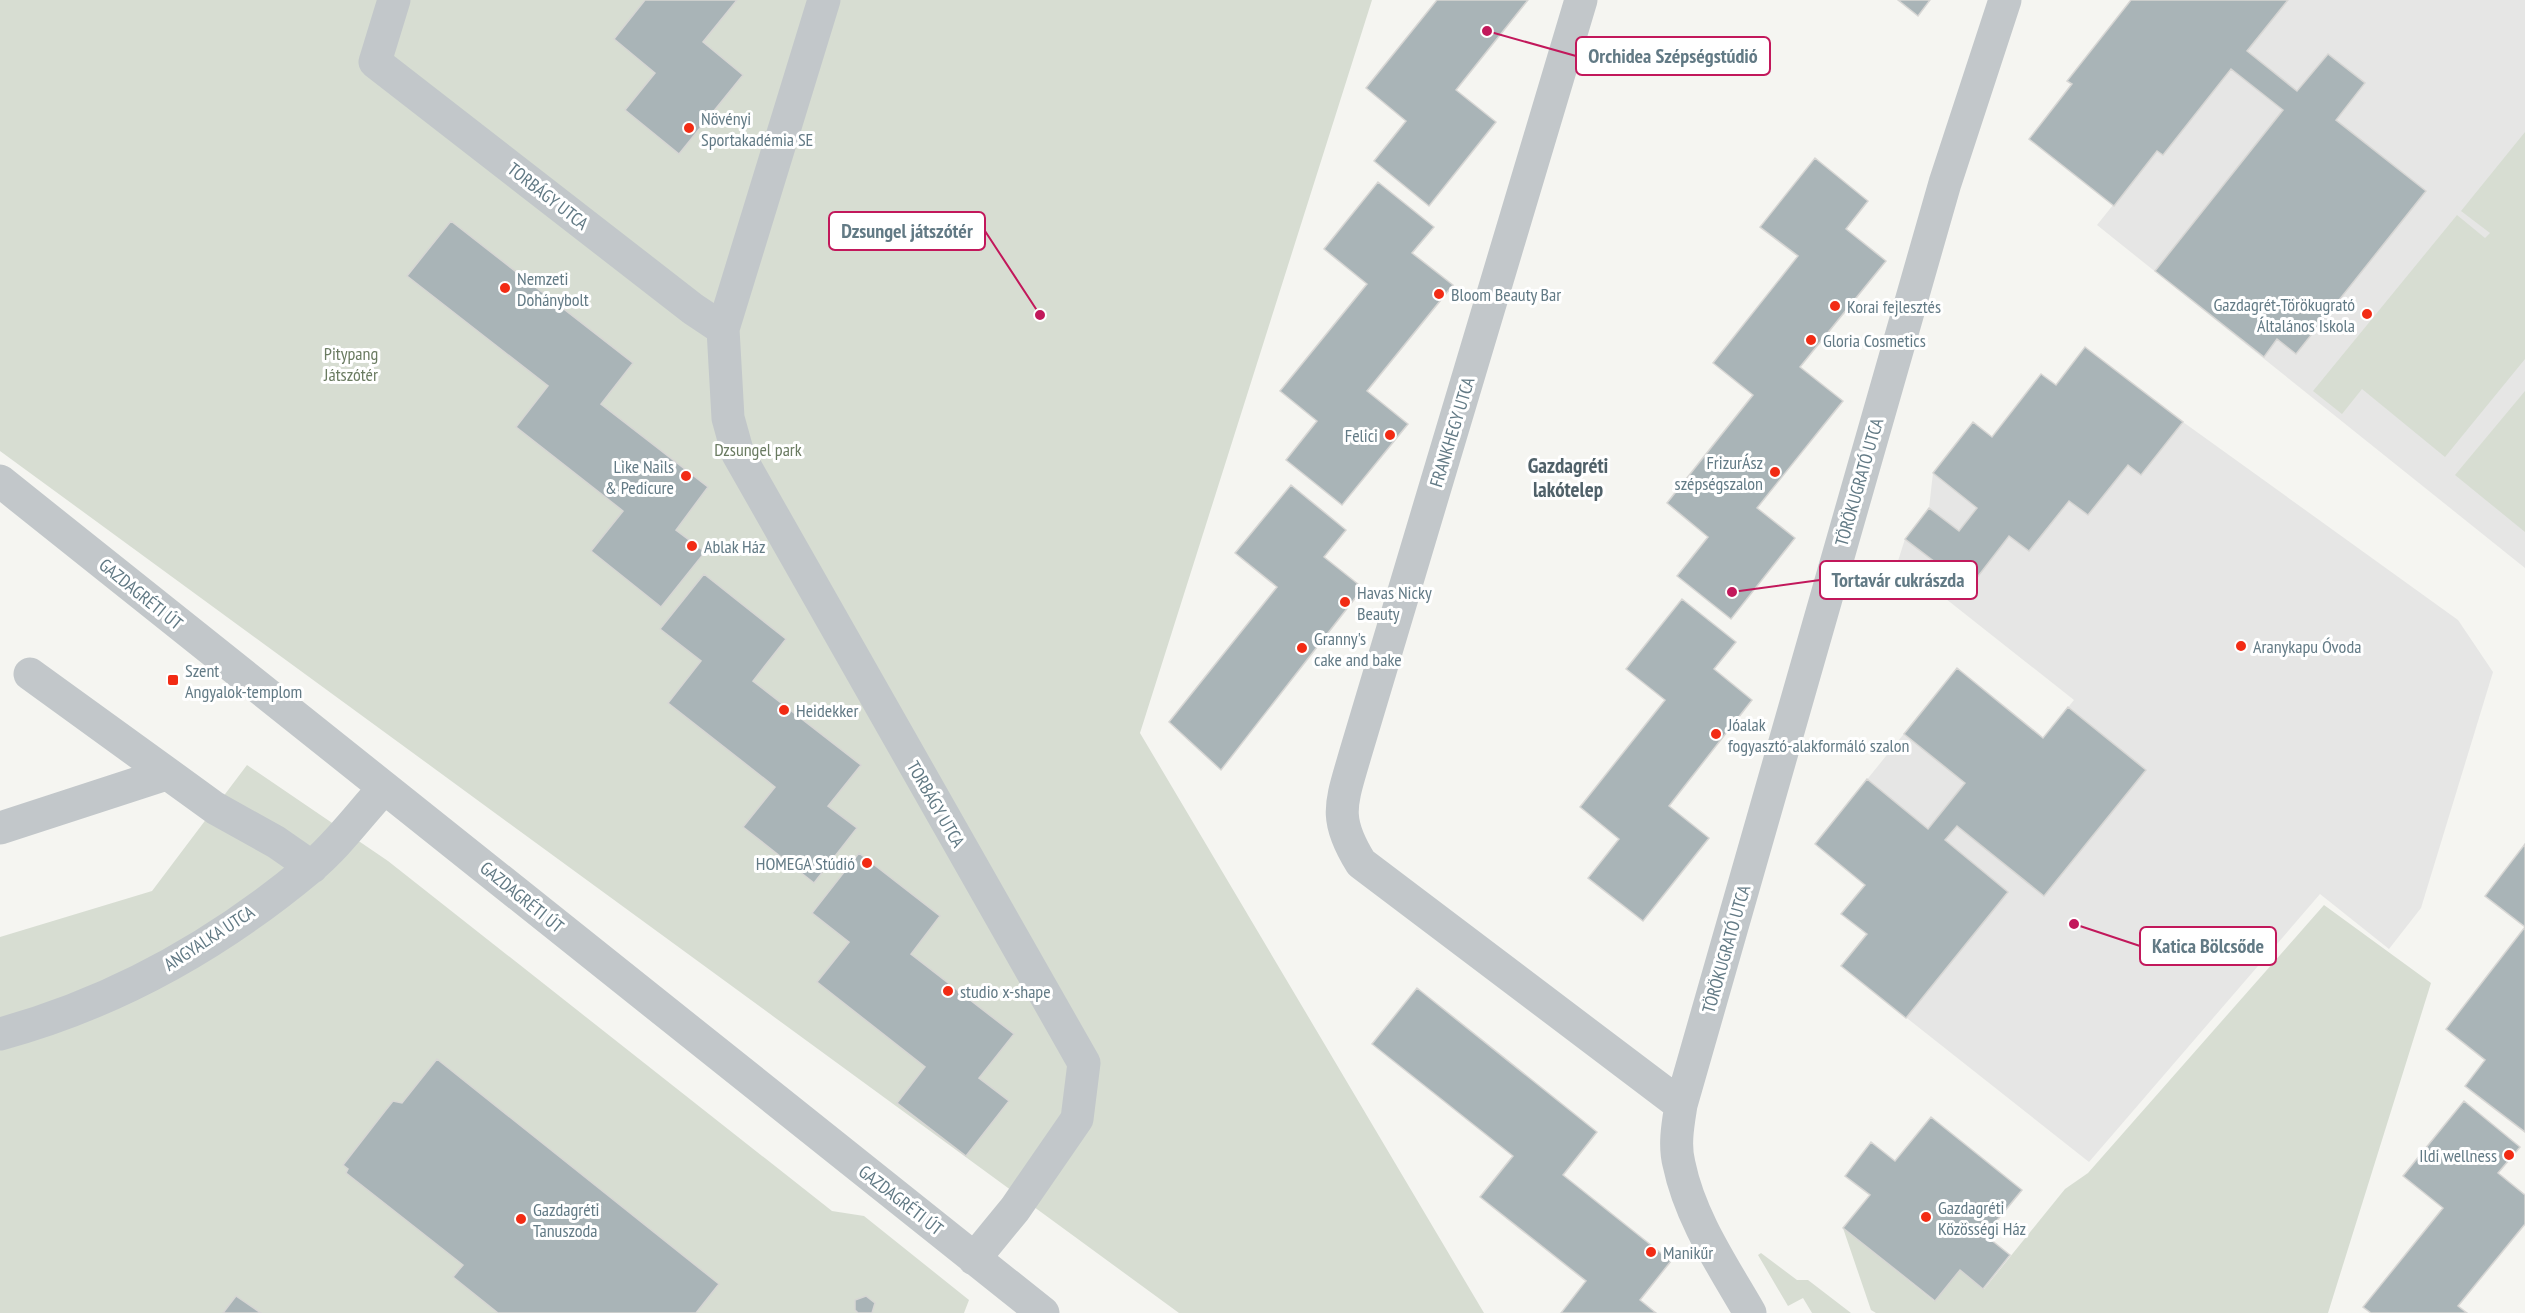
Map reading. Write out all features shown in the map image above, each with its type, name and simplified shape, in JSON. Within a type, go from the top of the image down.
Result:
[{"type":"street","name":"TORBÁGY UTCA","points":[[394,0],[375,62],[693,309],[723,329]]},
{"type":"street","name":"TORBÁGY UTCA","points":[[824,0],[723,329],[728,418],[738,454],[1084,1063],[1077,1119],[1015,1209],[974,1259]]},
{"type":"street","name":"FRANKHEGY UTCA","points":[[1581,0],[1346,788],[1341,814],[1346,839],[1361,863],[1682,1105]]},
{"type":"street","name":"TÖRÖKUGRATÓ UTCA","points":[[1749,1313],[1710,1243],[1689,1197],[1678,1163],[1677,1132],[1682,1105],[1945,183],[2005,0]]},
{"type":"street","name":"GAZDAGRÉTI ÚT","points":[[0,481],[1043,1313]]},
{"type":"street","points":[[30,674],[215,808],[276,842],[312,867]]},
{"type":"street","points":[[0,828],[166,774]]},
{"type":"street","name":"ANGYALKA UTCA","points":[[0,1035],[47,1022],[110,997],[176,962],[232,926],[312,867],[384,788]]},
{"type":"shaded area","name":"Gazdagrét-Törökugrató Általános Iskola","points":[[2131,0],[2525,0],[2525,568],[2097,225],[2113,205],[2029,139],[2071,84],[2067,81]]},
{"type":"shaded area","points":[[2085,347],[2183,422],[2458,620],[2493,672],[2421,908],[2389,949],[2320,894],[2089,1162],[1841,966],[1866,934],[1841,914],[1865,885],[1815,844],[1957,668],[2043,738],[2074,700],[1898,561],[1905,539],[1929,508],[1933,473],[1973,422],[1992,437],[2041,374],[2056,385]]},
{"type":"green space","name":"Dzsungel park","points":[[0,0],[1372,0],[1140,733],[1484,1313],[1179,1313],[0,451]]},
{"type":"green space","points":[[2525,132],[2525,359],[2445,457],[2362,389],[2342,414],[2313,391],[2457,215],[2485,238],[2490,233],[2461,211]]},
{"type":"green space","points":[[2525,391],[2525,532],[2455,475]]},
{"type":"green space","points":[[247,765],[388,861],[832,1211],[864,1216],[969,1300],[964,1313],[0,1313],[0,937],[152,891]]},
{"type":"green space","points":[[2324,905],[2431,983],[2328,1313],[1876,1313],[1871,1310],[1843,1228],[1934,1301],[1960,1270],[1984,1289],[2065,1189],[2088,1173]]},
{"type":"green space","points":[[1761,1253],[1797,1280],[1808,1280],[1851,1313],[1812,1313],[1803,1298],[1788,1306],[1758,1255]]},
{"type":"building","points":[[645,0],[737,0],[703,42],[743,75],[679,154],[625,110],[655,73],[614,39]]},
{"type":"building","points":[[1437,0],[1528,0],[1456,90],[1496,122],[1429,206],[1374,161],[1406,121],[1366,88]]},
{"type":"building","points":[[1898,0],[1930,0],[1918,16]]},
{"type":"building","points":[[2131,0],[2288,0],[2247,51],[2297,91],[2328,54],[2365,83],[2336,120],[2426,191],[2296,354],[2277,339],[2264,357],[2155,271],[2283,110],[2231,69],[2163,155],[2157,151],[2114,206],[2029,139],[2072,84],[2067,81]]},
{"type":"building","points":[[1815,158],[1868,201],[1846,229],[1886,261],[1800,367],[1843,401],[1757,508],[1795,538],[1731,619],[1677,576],[1708,537],[1667,503],[1753,395],[1713,363],[1798,256],[1760,227]]},
{"type":"building","points":[[1378,182],[1434,227],[1412,253],[1453,285],[1367,391],[1408,424],[1342,505],[1286,460],[1317,421],[1280,391],[1367,284],[1324,249]]},
{"type":"building","points":[[451,221],[633,363],[601,404],[708,487],[676,530],[705,552],[661,607],[591,551],[623,511],[516,427],[548,386],[407,276]]},
{"type":"building","points":[[2085,347],[2183,422],[2141,475],[2128,465],[2088,515],[2069,501],[2029,551],[2009,536],[1969,588],[1905,539],[1929,508],[1959,531],[1977,508],[1933,473],[1973,422],[1992,437],[2041,374],[2056,385]]},
{"type":"building","points":[[1291,485],[1346,530],[1324,557],[1363,588],[1221,770],[1169,722],[1277,587],[1235,553]]},
{"type":"building","points":[[704,574],[786,639],[753,681],[861,765],[828,806],[857,828],[814,883],[743,827],[775,787],[668,703],[701,661],[660,629]]},
{"type":"building","points":[[1682,599],[1736,642],[1714,669],[1752,700],[1669,806],[1709,838],[1643,921],[1588,878],[1619,839],[1580,807],[1665,700],[1626,669]]},
{"type":"building","points":[[1957,668],[2043,738],[2068,707],[2146,770],[2044,896],[1957,826],[1945,840],[2008,892],[1906,1018],[1841,966],[1867,934],[1841,914],[1865,885],[1815,844],[1867,779],[1928,829],[1965,783],[1904,734]]},
{"type":"building","points":[[2525,844],[2525,927],[2485,896]]},
{"type":"building","points":[[859,853],[940,916],[911,954],[1014,1034],[979,1078],[1009,1101],[966,1156],[897,1103],[925,1067],[817,982],[849,942],[812,913]]},
{"type":"building","points":[[2525,927],[2525,1132],[2465,1086],[2485,1060],[2446,1029]]},
{"type":"building","points":[[1417,988],[1597,1132],[1563,1175],[1671,1261],[1640,1300],[1656,1313],[1561,1313],[1586,1281],[1480,1197],[1513,1156],[1372,1044]]},
{"type":"building","name":"Gazdagréti Tanuszoda","points":[[437,1059],[719,1284],[696,1313],[498,1313],[453,1277],[463,1265],[346,1173],[348,1169],[343,1165],[385,1111],[393,1101],[402,1103]]},
{"type":"building","points":[[2464,1101],[2520,1147],[2498,1173],[2525,1195],[2525,1224],[2458,1306],[2467,1313],[2371,1313],[2363,1307],[2443,1208],[2403,1176]]},
{"type":"building","name":"Gazdagréti Közösségi Ház","points":[[1931,1117],[2022,1190],[1985,1235],[2010,1255],[1983,1289],[1960,1270],[1935,1301],[1843,1228],[1870,1195],[1845,1176],[1871,1142],[1895,1161]]},
{"type":"building","points":[[236,1296],[261,1313],[223,1313]]},
{"type":"building","points":[[866,1296],[875,1303],[872,1313],[858,1313],[855,1310],[855,1300]]},
{"type":"place","name":"Orchidea Szépségstúdió","points":[[1487,31]]},
{"type":"place","name":"Növényi Sportakadémia SE","points":[[689,128]]},
{"type":"place","name":"Nemzeti Dohánybolt","points":[[505,288]]},
{"type":"place","name":"Bloom Beauty Bar","points":[[1439,294]]},
{"type":"place","name":"Korai fejlesztés","points":[[1835,306]]},
{"type":"place","name":"Gazdagrét-Törökugrató Általános Iskola","points":[[2367,314]]},
{"type":"place","name":"Dzsungel játszótér","points":[[1040,315]]},
{"type":"place","name":"Gloria Cosmetics","points":[[1811,340]]},
{"type":"place","name":"Felici","points":[[1390,435]]},
{"type":"place","name":"FrizurÁsz szépségszalon","points":[[1775,472]]},
{"type":"place","name":"Like Nails & Pedicure","points":[[686,476]]},
{"type":"place","name":"Ablak Ház","points":[[692,546]]},
{"type":"place","name":"Tortavár cukrászda","points":[[1732,592]]},
{"type":"place","name":"Havas Nicky Beauty","points":[[1345,602]]},
{"type":"place","name":"Aranykapu Óvoda","points":[[2241,646]]},
{"type":"place","name":"Granny's cake and bake","points":[[1302,648]]},
{"type":"place","name":"Szent Angyalok-templom","points":[[173,680]]},
{"type":"place","name":"Heidekker","points":[[784,710]]},
{"type":"place","name":"Jóalak fogyasztó-alakformáló szalon","points":[[1716,734]]},
{"type":"place","name":"HOMEGA Stúdió","points":[[867,863]]},
{"type":"place","name":"Katica Bölcsőde","points":[[2074,924]]},
{"type":"place","name":"studio x-shape","points":[[948,991]]},
{"type":"place","name":"Ildi wellness","points":[[2509,1155]]},
{"type":"place","name":"Gazdagréti Közösségi Ház","points":[[1926,1217]]},
{"type":"place","name":"Gazdagréti Tanuszoda","points":[[521,1219]]},
{"type":"place","name":"Manikűr","points":[[1651,1252]]},
{"type":"district","name":"Gazdagréti lakótelep","points":[[1568,477]]},
{"type":"park label","name":"Pitypang Játszótér","points":[[351,364]]}]
